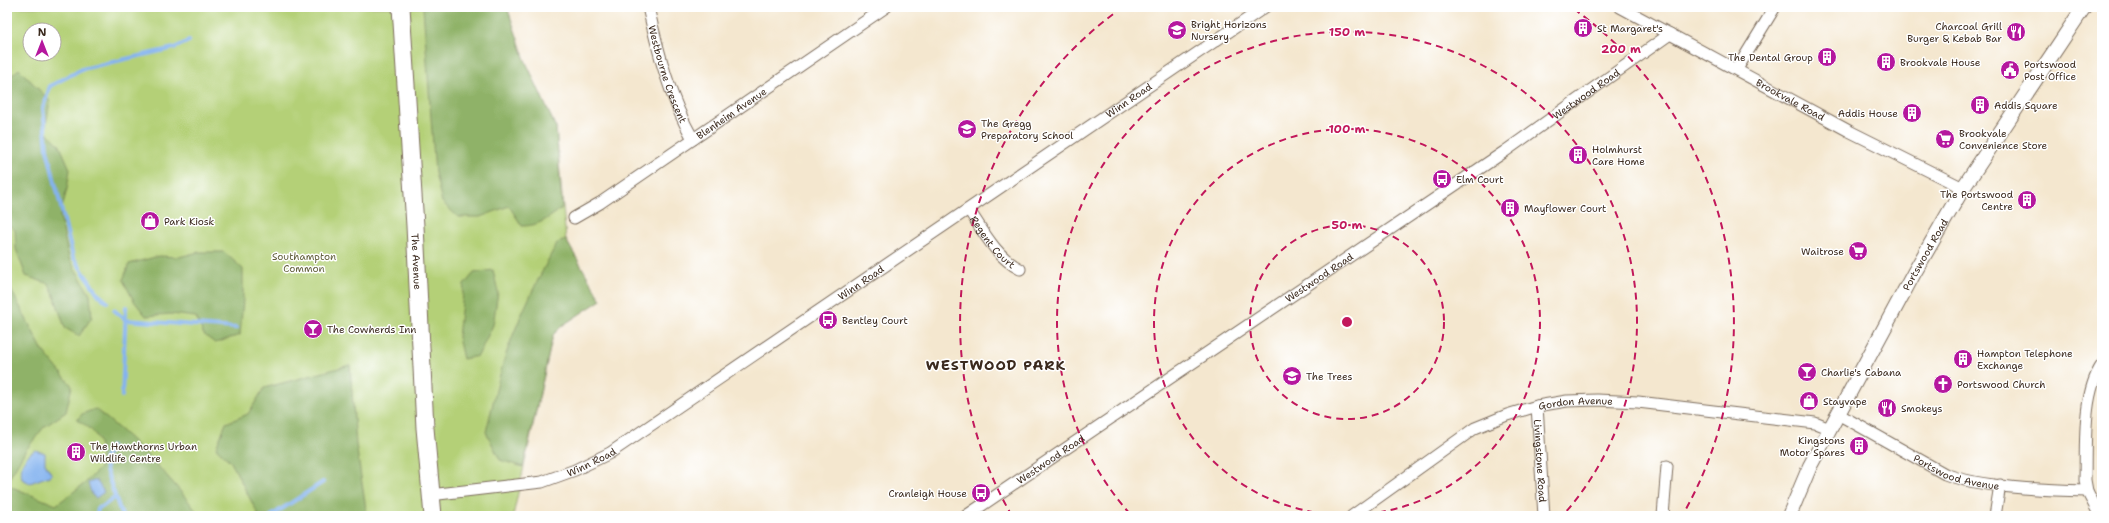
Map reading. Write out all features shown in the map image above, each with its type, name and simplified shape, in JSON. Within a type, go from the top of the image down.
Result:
[{"type":"main road","name":"The Avenue","points":[[402,7],[430,495],[433,516]]},
{"type":"street","name":"Westbourne Crescent","points":[[648,7],[664,72],[685,125],[693,139]]},
{"type":"street","name":"Blenheim Avenue","points":[[574,218],[693,139],[886,7]]},
{"type":"street","name":"Winn Road","points":[[430,495],[542,482],[565,474],[610,453],[1265,7]]},
{"type":"street","name":"Brookvale Road","points":[[1620,7],[1849,131],[1963,188]]},
{"type":"street","points":[[1737,69],[1775,7]]},
{"type":"street","name":"Portswood Road","points":[[1789,516],[1810,466],[1914,274],[1963,188],[2084,7]]},
{"type":"street","name":"Westwood Road","points":[[966,516],[1504,152],[1670,34]]},
{"type":"street","name":"Regent Court","points":[[969,210],[1001,255],[1009,264],[1020,269]]},
{"type":"street","points":[[2100,516],[2086,491],[2085,480],[2089,396],[2093,381],[2102,365]]},
{"type":"street","name":"Gordon Avenue","points":[[1352,516],[1475,428],[1507,415],[1537,406],[1567,401],[1597,400],[1638,402],[1815,423],[1830,429]]},
{"type":"street","name":"Livingstone Road","points":[[1537,406],[1544,516]]},
{"type":"street","name":"Portswood Avenue","points":[[1838,414],[1945,474],[1957,478],[2000,485],[2086,491]]},
{"type":"street","points":[[1663,516],[1667,466]]},
{"type":"street","points":[[1995,516],[2000,485]]},
{"type":"green space","name":"Southampton Common","points":[[7,7],[507,7],[525,60],[556,128],[566,240],[601,300],[563,325],[553,335],[513,516],[7,516]]},
{"type":"green space","points":[[423,7],[507,7],[525,60],[556,128],[562,208],[548,218],[534,225],[522,226],[509,206],[480,217],[458,217],[442,202],[435,173]]},
{"type":"green space","points":[[19,69],[50,101],[45,131],[59,144],[70,169],[67,189],[60,216],[69,258],[90,295],[92,317],[79,336],[65,328],[49,284],[26,276],[16,249],[15,230],[7,224],[7,79]]},
{"type":"green space","points":[[566,240],[601,300],[563,325],[553,335],[523,467],[500,460],[486,432],[504,360],[521,315],[557,243]]},
{"type":"green space","points":[[199,252],[224,252],[243,269],[243,300],[240,335],[215,343],[204,335],[196,317],[171,314],[146,316],[134,301],[123,280],[129,264],[159,256],[179,257]]},
{"type":"green space","points":[[493,270],[498,292],[493,325],[478,356],[463,359],[458,337],[464,285],[474,273]]},
{"type":"green space","points":[[7,282],[43,351],[72,386],[66,412],[44,427],[25,451],[7,482]]},
{"type":"green space","points":[[350,365],[356,444],[367,516],[259,516],[231,462],[216,448],[226,423],[248,414],[264,388]]},
{"type":"green space","points":[[95,409],[124,433],[164,472],[200,516],[7,516],[7,485],[56,505],[84,484],[100,468],[100,445],[98,440],[91,429],[77,420],[82,414]]},
{"type":"water","points":[[35,450],[45,453],[45,463],[52,475],[30,483],[22,479],[21,470],[25,459]]},
{"type":"water","points":[[96,480],[104,492],[96,498],[92,495],[88,483]]},
{"type":"waterway","points":[[107,302],[98,294],[73,257],[47,149],[43,108],[50,86],[82,69],[174,48],[189,41]]},
{"type":"waterway","points":[[122,396],[126,307]]},
{"type":"waterway","points":[[114,310],[126,320],[236,328]]},
{"type":"waterway","points":[[111,446],[105,458],[106,470],[122,516]]},
{"type":"waterway","points":[[271,516],[323,482]]},
{"type":"waterway","points":[[92,516],[97,514],[98,508],[102,507],[115,497]]},
{"type":"place","name":"St Margaret's","points":[[1583,28]]},
{"type":"place","name":"Bright Horizons Nursery","points":[[1177,30]]},
{"type":"place","name":"Charcoal Grill Burger & Kebab Bar","points":[[2016,32]]},
{"type":"place","name":"The Dental Group","points":[[1827,57]]},
{"type":"place","name":"Brookvale House","points":[[1886,62]]},
{"type":"place","name":"Portswood Post Office","points":[[2010,70]]},
{"type":"place","name":"Addis Square","points":[[1980,105]]},
{"type":"place","name":"Addis House","points":[[1912,113]]},
{"type":"place","name":"The Gregg Preparatory School","points":[[967,129]]},
{"type":"place","name":"Brookvale Convenience Store","points":[[1945,139]]},
{"type":"place","name":"Holmhurst Care Home","points":[[1578,155]]},
{"type":"place","name":"Elm Court","points":[[1442,179]]},
{"type":"place","name":"The Portswood Centre","points":[[2027,200]]},
{"type":"place","name":"Mayflower Court","points":[[1510,208]]},
{"type":"place","name":"Park Kiosk","points":[[150,221]]},
{"type":"place","name":"Waitrose","points":[[1858,251]]},
{"type":"place","name":"Bentley Court","points":[[828,320]]},
{"type":"place","name":"The Cowherds Inn","points":[[313,329]]},
{"type":"place","name":"Hampton Telephone Exchange","points":[[1963,359]]},
{"type":"place","name":"Charlie's Cabana","points":[[1807,372]]},
{"type":"place","name":"The Trees","points":[[1292,376]]},
{"type":"place","name":"Portswood Church","points":[[1943,384]]},
{"type":"place","name":"Stayvape","points":[[1809,401]]},
{"type":"place","name":"Smokeys","points":[[1887,408]]},
{"type":"place","name":"Kingstons Motor Spares","points":[[1859,446]]},
{"type":"place","name":"The Hawthorns Urban Wildlife Centre","points":[[76,452]]},
{"type":"place","name":"Cranleigh House","points":[[981,493]]},
{"type":"district","name":"WESTWOOD PARK","points":[[996,365]]}]
